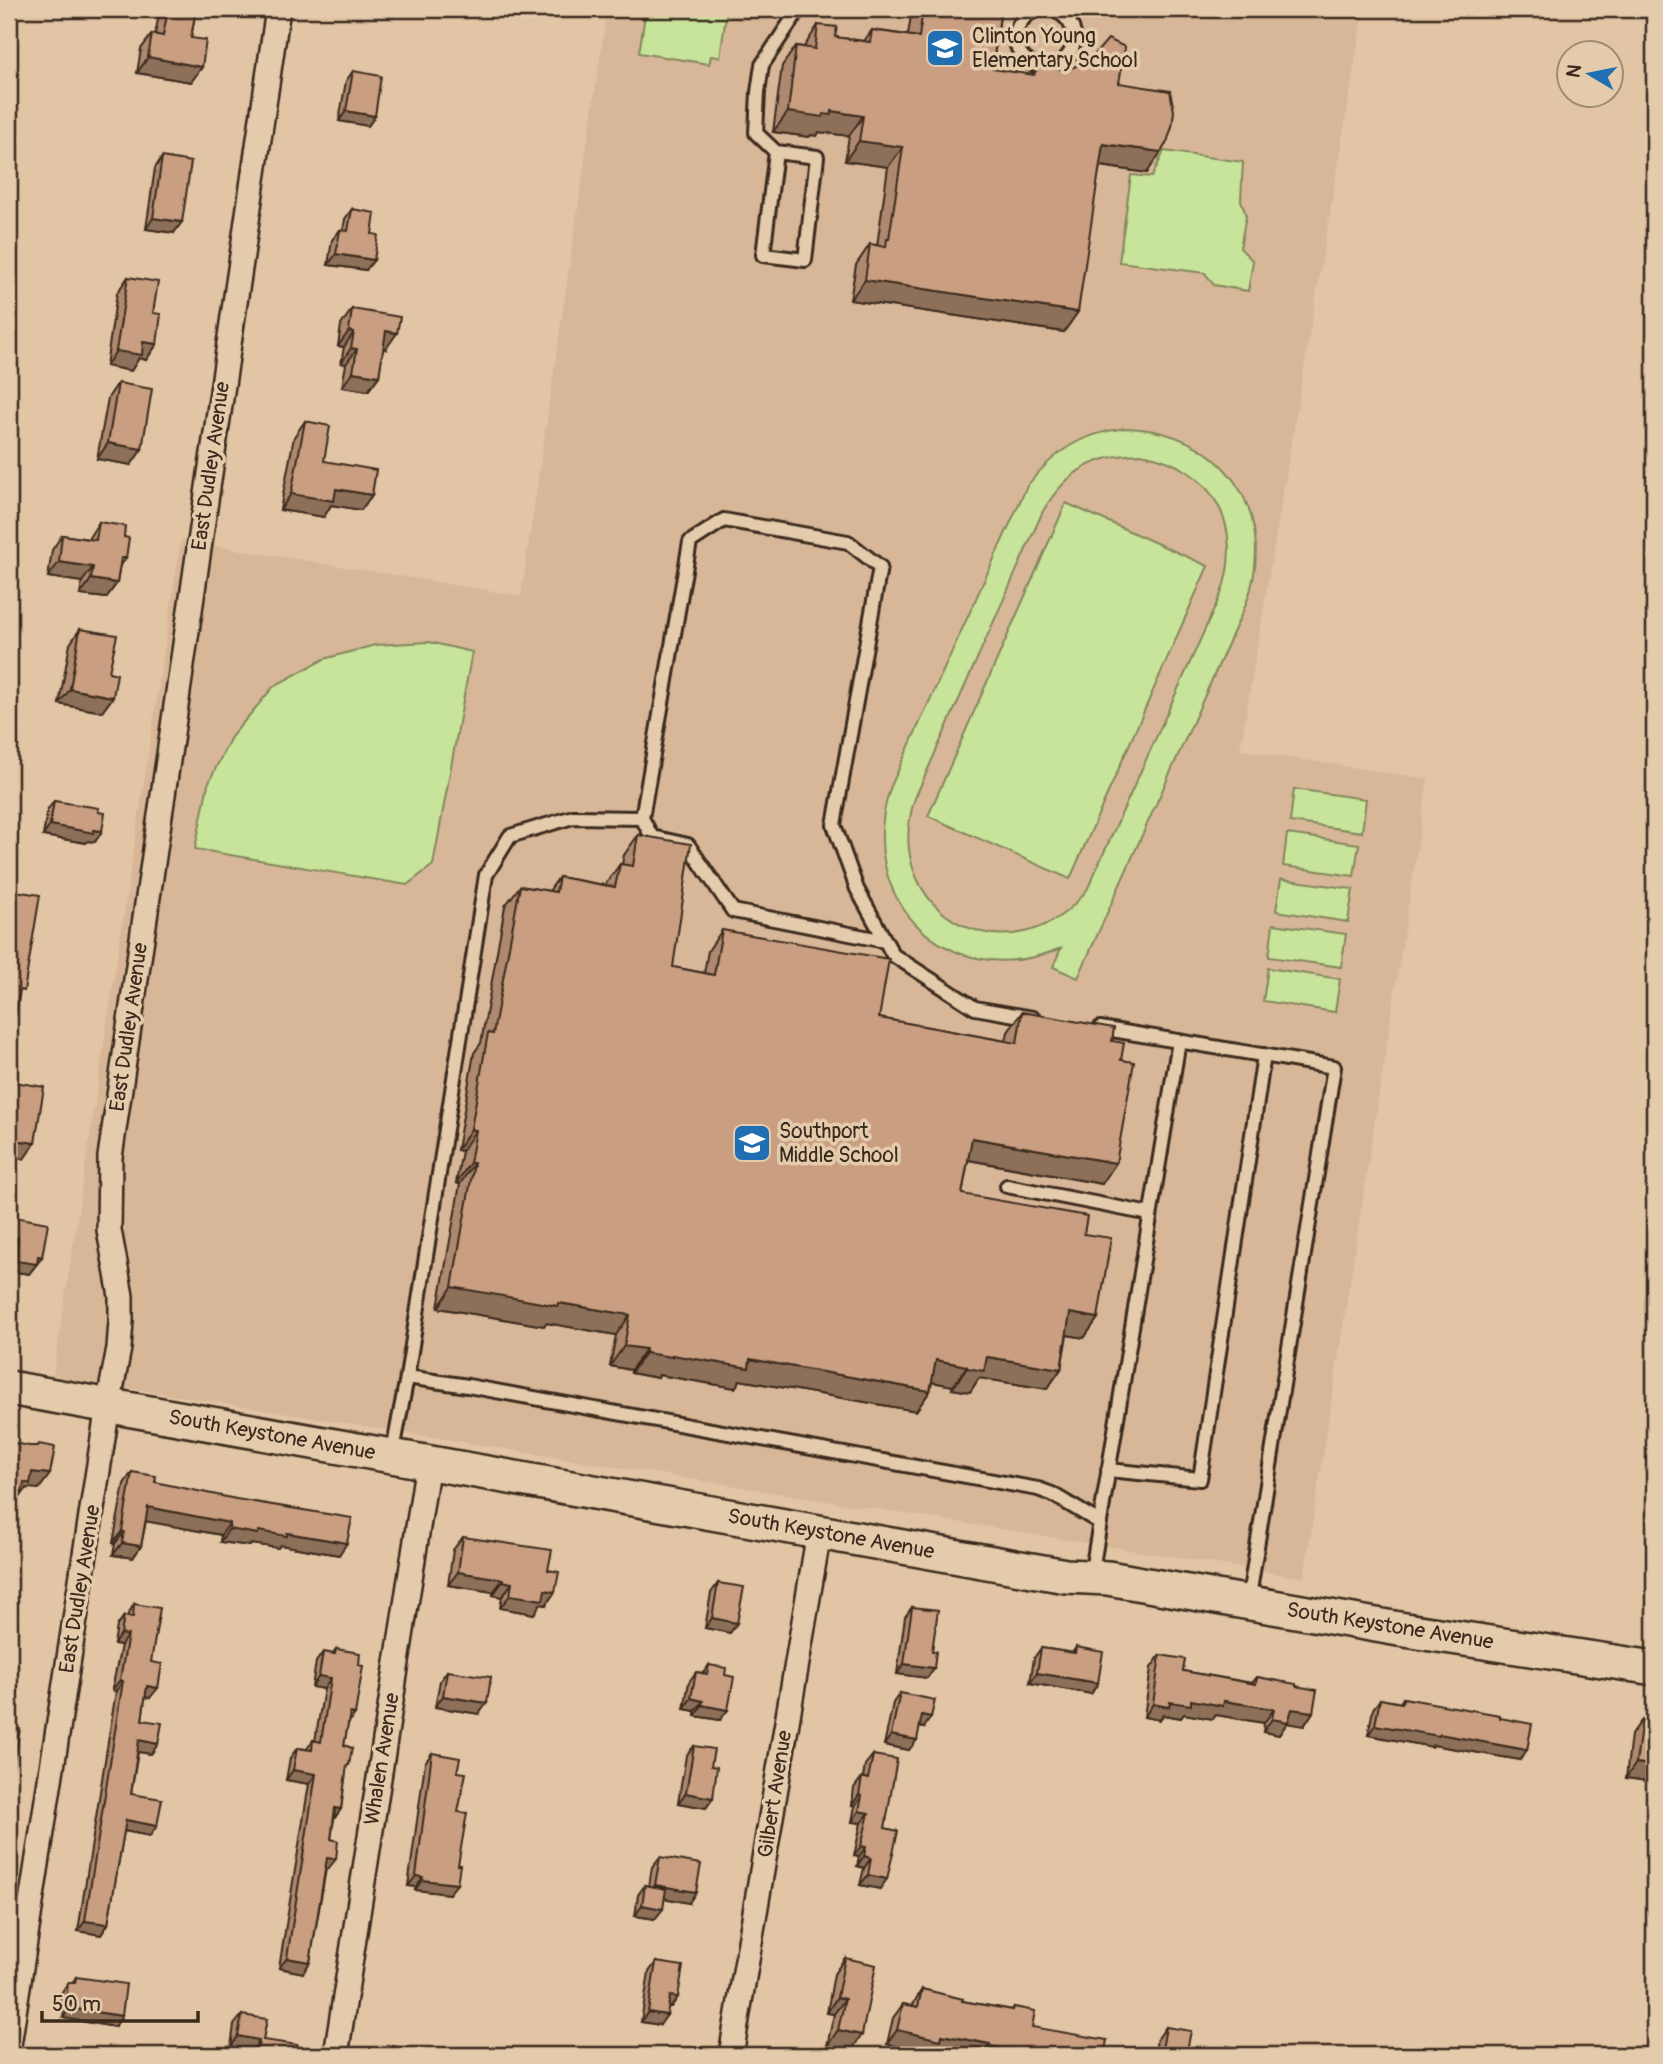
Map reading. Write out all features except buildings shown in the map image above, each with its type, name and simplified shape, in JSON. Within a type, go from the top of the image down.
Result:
[{"type":"main road","name":"South Keystone Avenue","points":[[9,1388],[1066,1576],[1108,1578],[1399,1629],[1654,1668]]},
{"type":"street","name":"East Dudley Avenue","points":[[9,2045],[16,1956],[119,1348],[121,1296],[109,1230],[110,1157],[278,9]]},
{"type":"street","name":"Whalen Avenue","points":[[336,2055],[428,1463]]},
{"type":"street","name":"Gilbert Avenue","points":[[731,2055],[819,1532]]},
{"type":"lane","points":[[776,152],[762,256],[805,260],[817,157],[776,152],[756,133],[762,65],[799,9]]},
{"type":"lane","points":[[1048,9],[1065,16],[1070,23],[1074,41],[1066,58],[1050,66],[1041,66],[1024,57],[1019,49],[1018,29],[1029,14],[1048,9]]},
{"type":"lane","points":[[885,941],[733,911],[688,845],[652,837],[642,818],[690,542],[724,520],[848,542],[880,567],[834,825],[858,889],[893,955],[975,1008],[1043,1019]]},
{"type":"lane","points":[[392,1456],[407,1377],[486,875],[510,836],[573,817],[642,818]]},
{"type":"lane","points":[[1084,1026],[1334,1067],[1248,1603]]},
{"type":"lane","points":[[1091,1577],[1179,1041]]},
{"type":"lane","points":[[1108,1470],[1200,1479],[1265,1055]]},
{"type":"lane","points":[[1007,1186],[1150,1214]]},
{"type":"lane","points":[[407,1377],[1038,1489],[1052,1494],[1099,1522]]},
{"type":"shaded area","points":[[607,9],[1364,9],[1240,750],[1428,779],[1304,1578],[53,1376],[181,540],[521,596]]},
{"type":"green space","points":[[646,9],[727,9],[720,57],[711,56],[709,64],[639,53]]},
{"type":"green space","points":[[1164,151],[1243,162],[1241,200],[1246,216],[1240,248],[1253,261],[1248,291],[1214,285],[1205,273],[1119,262],[1131,175],[1152,177]]},
{"type":"green space","points":[[1125,428],[1160,432],[1190,443],[1215,460],[1235,482],[1248,508],[1255,538],[1255,570],[1246,604],[1078,978],[1053,967],[1061,948],[1020,959],[982,959],[948,948],[919,928],[898,900],[885,866],[882,828],[891,786],[1027,486],[1059,453],[1082,439]],"holes":[[[1141,454],[1166,461],[1187,472],[1204,486],[1217,503],[1225,523],[1229,545],[1221,594],[1087,890],[1057,918],[1023,932],[990,933],[959,923],[933,903],[915,874],[908,839],[915,798],[1043,511],[1062,485],[1083,468],[1096,462]]]},
{"type":"green space","points":[[1066,503],[1208,566],[1070,879],[928,816]]},
{"type":"green space","points":[[429,642],[472,652],[433,865],[407,885],[195,849],[208,784],[231,737],[274,686],[324,659],[375,645]]},
{"type":"green space","points":[[1294,789],[1366,799],[1362,832],[1290,822]]},
{"type":"green space","points":[[1287,834],[1359,844],[1354,876],[1283,866]]},
{"type":"green space","points":[[1281,879],[1353,889],[1348,922],[1276,911]]},
{"type":"green space","points":[[1273,924],[1346,934],[1341,967],[1269,957]]},
{"type":"green space","points":[[1268,968],[1340,979],[1335,1012],[1263,1001]]},
{"type":"place","name":"Clinton Young Elementary School","points":[[945,48]]},
{"type":"place","name":"Southport Middle School","points":[[752,1143]]}]
